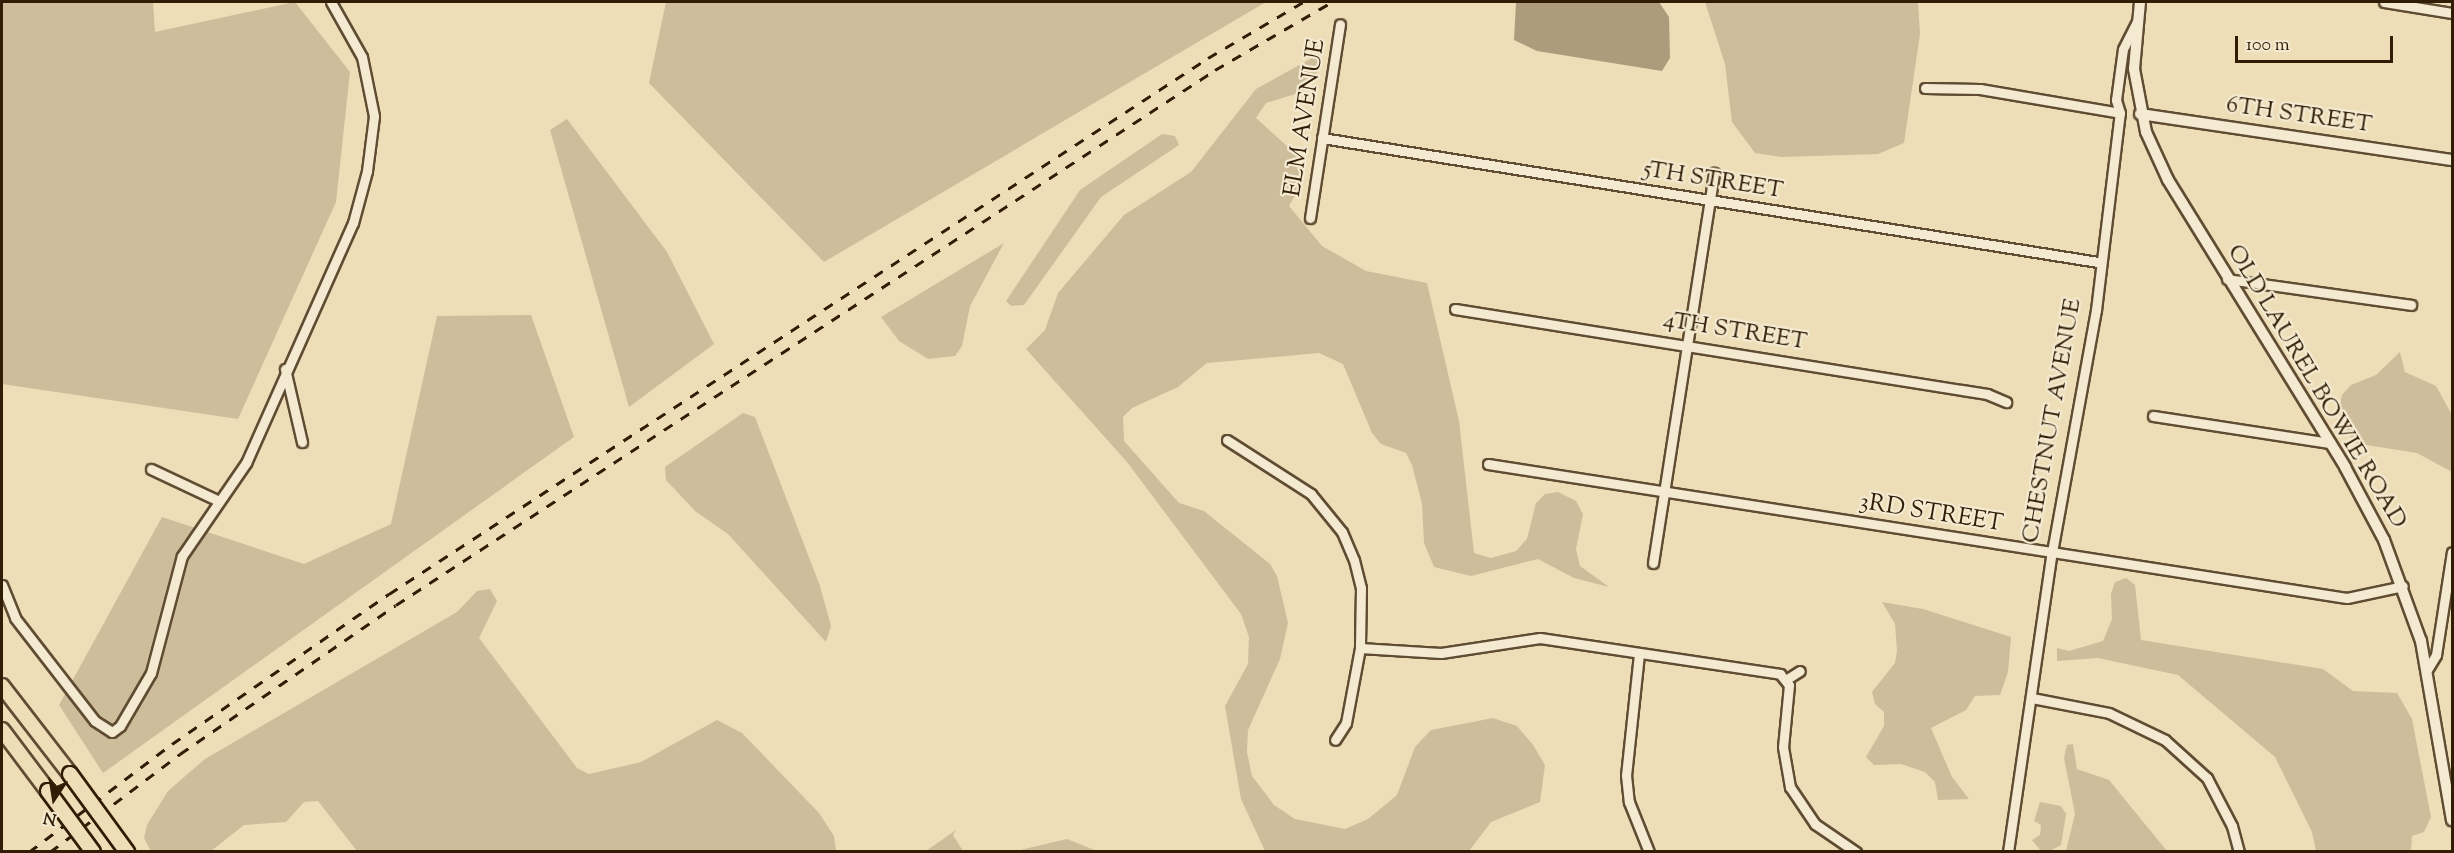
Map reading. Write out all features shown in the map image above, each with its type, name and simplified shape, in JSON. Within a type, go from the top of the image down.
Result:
[{"type":"main road","points":[[2,686],[127,852]]},
{"type":"main road","points":[[2,730],[93,852]]},
{"type":"street","points":[[2,585],[15,618],[95,721],[112,732],[128,716],[151,673],[182,556],[246,464],[285,369],[353,223],[373,134],[373,105],[362,57],[331,2]]},
{"type":"street","name":"CHESTNUT AVENUE","points":[[2008,852],[2052,552],[2096,310],[2098,262],[2120,113],[2116,100],[2123,49],[2137,21],[2140,2]]},
{"type":"street","points":[[2384,2],[2452,13]]},
{"type":"street","name":"OLD LAUREL BOWIE ROAD","points":[[2137,21],[2134,69],[2140,114],[2168,180],[2363,498],[2403,586],[2427,670],[2452,820]]},
{"type":"street","name":"ELM AVENUE","points":[[1310,218],[1340,24]]},
{"type":"street","points":[[1925,88],[1980,89],[2120,113]]},
{"type":"street","name":"6TH STREET","points":[[2140,114],[2452,160]]},
{"type":"street","name":"5TH STREET","points":[[1322,138],[2098,262]]},
{"type":"street","points":[[1653,564],[1714,173]]},
{"type":"street","points":[[2228,279],[2411,305]]},
{"type":"street","name":"4TH STREET","points":[[1455,309],[1687,343],[1986,394],[2006,402]]},
{"type":"street","points":[[285,369],[302,442]]},
{"type":"street","points":[[2153,416],[2330,443]]},
{"type":"street","points":[[1227,440],[1311,494],[1342,532],[1361,588],[1360,648],[1346,723],[1335,740]]},
{"type":"street","name":"3RD STREET","points":[[1488,464],[2347,598],[2403,586]]},
{"type":"street","points":[[151,469],[219,501]]},
{"type":"street","points":[[2427,670],[2436,655],[2452,552]]},
{"type":"street","points":[[1360,648],[1441,653],[1540,638],[1769,672],[1787,679]]},
{"type":"street","points":[[1639,654],[1626,775],[1629,802],[1649,852]]},
{"type":"street","points":[[1787,679],[1800,671]]},
{"type":"street","points":[[1787,679],[1790,701],[1783,747],[1790,787],[1815,824],[1856,852]]},
{"type":"street","points":[[2032,698],[2109,713],[2165,740],[2206,778],[2232,826],[2239,852]]},
{"type":"shaded area","points":[[2,2],[153,2],[155,32],[295,2],[350,72],[336,202],[238,419],[2,384]]},
{"type":"shaded area","points":[[666,2],[1266,2],[824,262],[649,83]]},
{"type":"shaded area","points":[[1516,2],[1659,2],[1669,17],[1670,58],[1662,71],[1537,51],[1514,40]]},
{"type":"shaded area","points":[[1705,2],[1918,2],[1920,34],[1904,143],[1878,154],[1782,157],[1755,153],[1732,122],[1725,64]]},
{"type":"shaded area","points":[[1321,53],[1317,72],[1302,92],[1266,103],[1256,118],[1298,156],[1303,181],[1289,206],[1322,246],[1366,271],[1427,283],[1459,421],[1474,553],[1491,558],[1516,551],[1527,539],[1536,503],[1545,494],[1558,492],[1576,501],[1583,514],[1576,549],[1580,566],[1609,587],[1574,578],[1538,559],[1471,576],[1434,567],[1424,543],[1422,504],[1412,465],[1406,453],[1381,444],[1372,433],[1343,364],[1319,353],[1207,363],[1178,387],[1132,408],[1123,417],[1124,441],[1179,503],[1204,511],[1270,564],[1277,576],[1288,623],[1280,659],[1248,730],[1247,752],[1252,776],[1274,805],[1295,819],[1345,829],[1368,819],[1397,795],[1415,747],[1431,730],[1493,718],[1517,726],[1533,745],[1545,765],[1540,802],[1491,822],[1469,851],[1265,851],[1241,799],[1225,706],[1248,664],[1249,637],[1241,614],[1127,462],[1026,349],[1045,330],[1058,293],[1124,215],[1191,172],[1256,89]]},
{"type":"shaded area","points":[[567,119],[667,252],[714,344],[629,407],[550,130]]},
{"type":"shaded area","points":[[1162,134],[1175,136],[1179,145],[1101,197],[1024,305],[1011,306],[1006,301],[1080,190]]},
{"type":"shaded area","points":[[1004,243],[970,306],[962,346],[955,356],[928,359],[899,341],[881,317]]},
{"type":"shaded area","points":[[531,315],[574,437],[103,773],[59,705],[162,517],[304,564],[391,524],[437,316]]},
{"type":"shaded area","points":[[2400,352],[2405,372],[2436,386],[2452,415],[2452,472],[2417,453],[2354,443],[2338,414],[2342,395],[2351,385],[2376,375]]},
{"type":"shaded area","points":[[743,413],[755,417],[820,586],[831,626],[826,642],[728,534],[695,511],[666,480],[665,467]]},
{"type":"shaded area","points":[[2126,578],[2135,585],[2141,640],[2323,669],[2353,691],[2397,693],[2412,719],[2431,817],[2424,832],[2412,836],[2411,851],[2316,851],[2312,832],[2275,757],[2178,675],[2098,658],[2057,661],[2057,648],[2069,651],[2103,641],[2112,619],[2111,594],[2115,582]]},
{"type":"shaded area","points":[[490,589],[497,601],[479,638],[577,768],[589,774],[641,762],[717,720],[742,733],[819,813],[834,836],[836,850],[357,851],[318,801],[304,802],[286,822],[244,825],[211,851],[151,851],[144,838],[147,825],[168,791],[205,759],[457,612],[477,591]]},
{"type":"shaded area","points":[[1882,602],[1923,609],[2011,637],[2008,672],[2000,695],[1975,696],[1966,710],[1931,728],[1952,777],[1969,799],[1938,800],[1935,782],[1925,772],[1901,764],[1874,765],[1866,757],[1884,726],[1884,712],[1875,704],[1872,692],[1895,663],[1897,651],[1895,624]]},
{"type":"shaded area","points":[[2073,744],[2077,769],[2109,780],[2167,851],[2066,851],[2075,814],[2064,758],[2067,745]]},
{"type":"shaded area","points":[[2040,802],[2061,806],[2066,814],[2061,845],[2050,851],[2041,851],[2032,840],[2040,835],[2041,825],[2034,821]]},
{"type":"shaded area","points":[[956,830],[953,835],[963,851],[926,851]]},
{"type":"shaded area","points":[[1067,839],[1097,851],[1016,851]]},
{"type":"railway","points":[[29,852],[172,744],[389,594],[1208,58],[1303,2]]},
{"type":"railway","points":[[50,852],[180,754],[396,605],[1215,70],[1332,2]]}]
